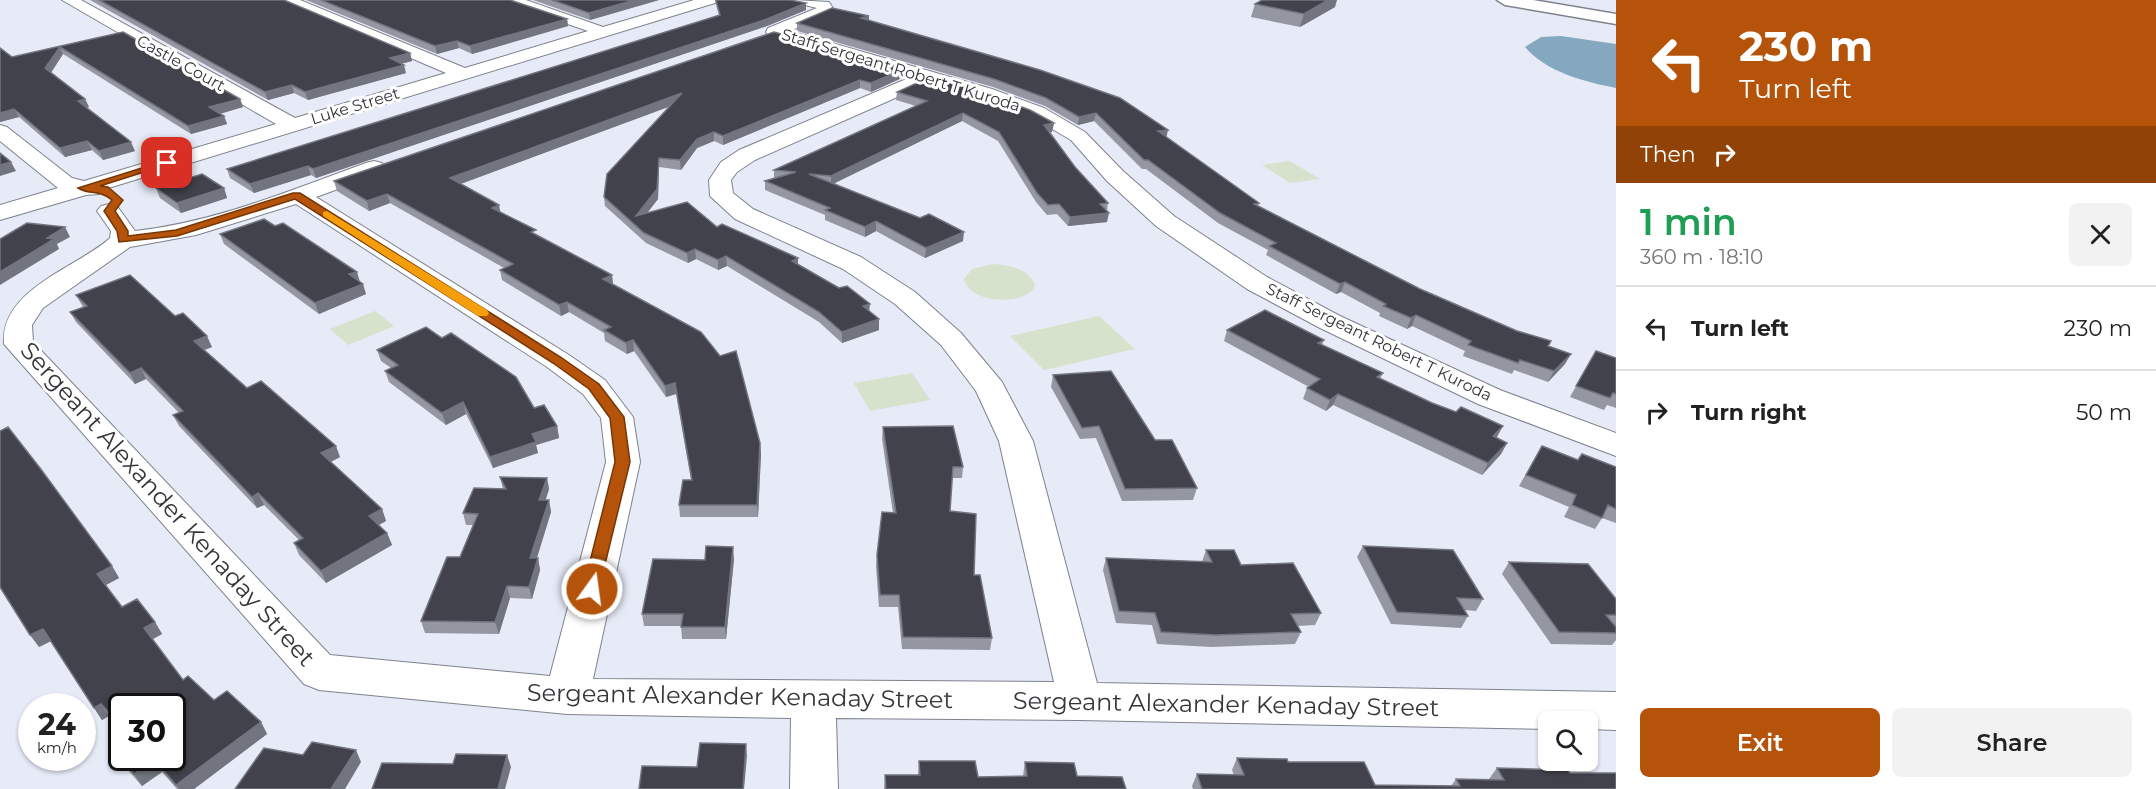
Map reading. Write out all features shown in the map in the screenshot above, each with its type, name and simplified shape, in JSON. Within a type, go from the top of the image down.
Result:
[{"type":"street","name":"Castle Court","points":[[70,0],[288,122]]},
{"type":"street","points":[[287,0],[459,72]]},
{"type":"street","points":[[511,0],[595,28]]},
{"type":"street","name":"Luke Street","points":[[459,72],[690,0]]},
{"type":"street","name":"Luke Street","points":[[0,213],[95,205],[288,122],[710,0]]},
{"type":"street","name":"Staff Sergeant Robert T Kuroda","points":[[802,0],[824,4],[826,10],[763,36],[929,76],[985,93],[1059,124],[1078,136],[1115,176],[1165,221],[1257,283],[1489,397],[1616,445]]},
{"type":"street","points":[[1505,0],[1616,20]]},
{"type":"street","points":[[929,76],[747,155],[729,167],[720,180],[722,196],[744,214],[852,263],[905,298],[951,339],[991,389],[1016,441],[1071,658],[1079,701]]},
{"type":"street","points":[[0,131],[95,205],[177,233],[395,161]]},
{"type":"street","points":[[297,195],[558,361],[594,387],[617,417],[623,462],[567,696]]},
{"type":"street","name":"Luke Street","points":[[0,202],[95,205]]},
{"type":"street","name":"Sergeant Alexander Kenaday Street","points":[[95,205],[110,253],[45,292],[27,308],[17,323],[18,344],[319,672],[567,696],[1079,701],[1616,711]]},
{"type":"street","points":[[813,700],[814,789]]},
{"type":"green space","points":[[1290,161],[1320,179],[1290,183],[1262,165]]},
{"type":"green space","points":[[993,264],[1011,267],[1027,274],[1035,284],[1033,290],[1026,295],[1006,300],[995,300],[975,293],[964,279],[972,269]]},
{"type":"green space","points":[[375,311],[394,326],[348,345],[330,329]]},
{"type":"green space","points":[[1099,316],[1135,349],[1044,370],[1010,336]]},
{"type":"green space","points":[[912,373],[930,400],[870,411],[854,383]]},
{"type":"water","points":[[1561,36],[1616,44],[1616,88],[1567,75],[1544,63],[1525,47],[1541,37]]},
{"type":"building","points":[[99,0],[284,0],[410,53],[390,58],[404,65],[305,92],[292,85],[265,92]]},
{"type":"building","points":[[321,0],[510,0],[567,19],[470,46],[457,41],[435,46]]},
{"type":"building","points":[[552,0],[634,0],[589,13]]},
{"type":"building","points":[[716,0],[790,0],[806,3],[767,19],[313,169],[308,166],[250,184],[227,169],[720,15]]},
{"type":"building","points":[[1262,0],[1328,0],[1304,14],[1255,4]]},
{"type":"building","points":[[832,8],[869,16],[861,18],[1040,70],[1120,98],[1168,130],[1158,131],[1259,203],[1254,204],[1420,289],[1517,331],[1551,341],[1548,346],[1571,354],[1554,371],[1520,360],[1518,363],[1468,345],[1471,341],[1416,315],[1411,318],[1383,306],[1386,304],[1345,282],[1340,284],[1269,246],[1276,243],[1220,213],[1148,160],[1144,160],[1096,113],[1079,117],[1046,98],[994,79],[797,23]]},
{"type":"building","points":[[123,32],[240,99],[209,107],[224,116],[188,126],[60,47],[45,68],[85,99],[78,101],[131,142],[99,151],[87,141],[60,148],[14,109],[0,113],[0,48],[12,57]]},
{"type":"building","points":[[774,32],[905,69],[871,83],[860,80],[723,136],[714,132],[697,139],[680,160],[659,158],[657,189],[636,216],[687,202],[717,227],[722,224],[798,258],[792,261],[839,288],[847,286],[870,304],[863,306],[879,319],[842,332],[819,312],[726,256],[718,260],[695,249],[687,253],[644,233],[604,197],[607,174],[682,93],[450,178],[499,205],[492,208],[536,230],[531,232],[612,275],[603,279],[701,332],[720,356],[736,351],[760,443],[757,505],[679,505],[683,480],[692,480],[675,383],[665,386],[633,340],[626,343],[604,330],[611,327],[567,302],[559,305],[500,270],[513,264],[387,194],[367,201],[334,181]]},
{"type":"building","points":[[930,77],[1030,110],[1054,123],[1044,125],[1075,167],[1108,203],[1100,204],[1109,213],[1070,217],[1059,204],[1048,205],[1037,193],[999,132],[963,113],[831,176],[809,174],[920,218],[929,214],[964,232],[926,248],[876,221],[865,227],[825,210],[830,208],[765,181],[796,172],[774,170],[927,101],[897,92]]},
{"type":"building","points":[[0,153],[11,162],[0,165]]},
{"type":"building","points":[[202,174],[224,188],[177,203],[156,188]]},
{"type":"building","points":[[264,219],[275,226],[283,223],[357,272],[349,274],[363,284],[315,303],[220,234]]},
{"type":"building","points":[[27,223],[65,227],[47,238],[54,239],[0,272],[0,239]]},
{"type":"building","points":[[130,275],[175,316],[183,313],[207,336],[194,341],[247,388],[261,381],[336,446],[321,453],[382,509],[369,516],[387,533],[321,571],[294,543],[303,538],[258,493],[252,497],[173,415],[183,411],[141,368],[130,373],[70,312],[87,306],[76,295]]},
{"type":"building","points":[[1265,310],[1324,340],[1318,343],[1383,373],[1377,377],[1432,403],[1456,412],[1461,407],[1503,426],[1493,436],[1507,443],[1488,463],[1338,394],[1330,400],[1307,388],[1320,379],[1227,330]]},
{"type":"building","points":[[426,327],[442,338],[451,333],[516,377],[534,408],[544,405],[557,426],[532,434],[536,442],[490,457],[463,402],[442,413],[385,371],[398,365],[377,350]]},
{"type":"building","points":[[1596,351],[1616,358],[1616,394],[1613,393],[1610,398],[1576,386]]},
{"type":"building","points":[[1111,371],[1155,440],[1172,440],[1197,488],[1125,489],[1099,426],[1082,428],[1053,375]]},
{"type":"building","points":[[953,426],[963,467],[953,467],[950,511],[976,514],[974,575],[980,575],[992,638],[903,637],[899,595],[880,595],[877,555],[882,512],[896,513],[883,427]]},
{"type":"building","points":[[8,427],[112,566],[97,574],[122,607],[137,599],[155,622],[144,628],[183,680],[188,676],[214,700],[227,691],[261,722],[176,785],[164,771],[186,771],[186,693],[108,693],[108,711],[101,704],[96,707],[96,693],[84,693],[43,629],[30,635],[0,587],[0,431]]},
{"type":"building","points":[[1542,446],[1578,460],[1582,454],[1616,467],[1616,509],[1608,505],[1602,518],[1572,505],[1576,495],[1526,475]]},
{"type":"building","points":[[500,477],[547,478],[539,500],[549,500],[530,558],[538,558],[529,587],[507,586],[495,622],[421,621],[447,557],[460,557],[478,514],[463,513],[474,488],[506,489]]},
{"type":"building","points":[[706,546],[733,547],[725,627],[681,627],[683,614],[642,614],[653,559],[705,560]]},
{"type":"building","points":[[1363,546],[1453,550],[1483,599],[1457,598],[1468,616],[1397,612]]},
{"type":"building","points":[[1206,550],[1234,550],[1241,565],[1293,563],[1321,613],[1291,614],[1301,632],[1216,635],[1161,632],[1155,613],[1119,611],[1106,558],[1212,562]]},
{"type":"building","points":[[1509,562],[1588,564],[1616,599],[1616,615],[1606,615],[1616,627],[1616,633],[1559,632]]},
{"type":"building","points":[[312,742],[356,750],[331,789],[235,789],[264,748],[303,755]]},
{"type":"building","points":[[700,743],[746,744],[743,789],[639,789],[642,766],[697,767]]},
{"type":"building","points":[[456,754],[507,755],[498,789],[372,789],[382,763],[453,764]]},
{"type":"building","points":[[1237,758],[1287,759],[1288,762],[1364,762],[1375,785],[1460,786],[1456,779],[1504,780],[1497,768],[1569,771],[1570,773],[1616,773],[1616,789],[1202,789],[1197,774],[1244,775]]},
{"type":"building","points":[[919,761],[975,761],[978,777],[1027,776],[1025,762],[1074,763],[1077,776],[1122,777],[1126,789],[886,789],[885,775],[920,775]]},
{"type":"slow traffic","points":[[327,214],[483,313]]},
{"type":"route","points":[[167,163],[83,188],[105,189],[118,200],[109,211],[123,231],[123,240],[177,233],[297,195],[558,361],[594,387],[617,417],[623,462],[592,589]]}]
